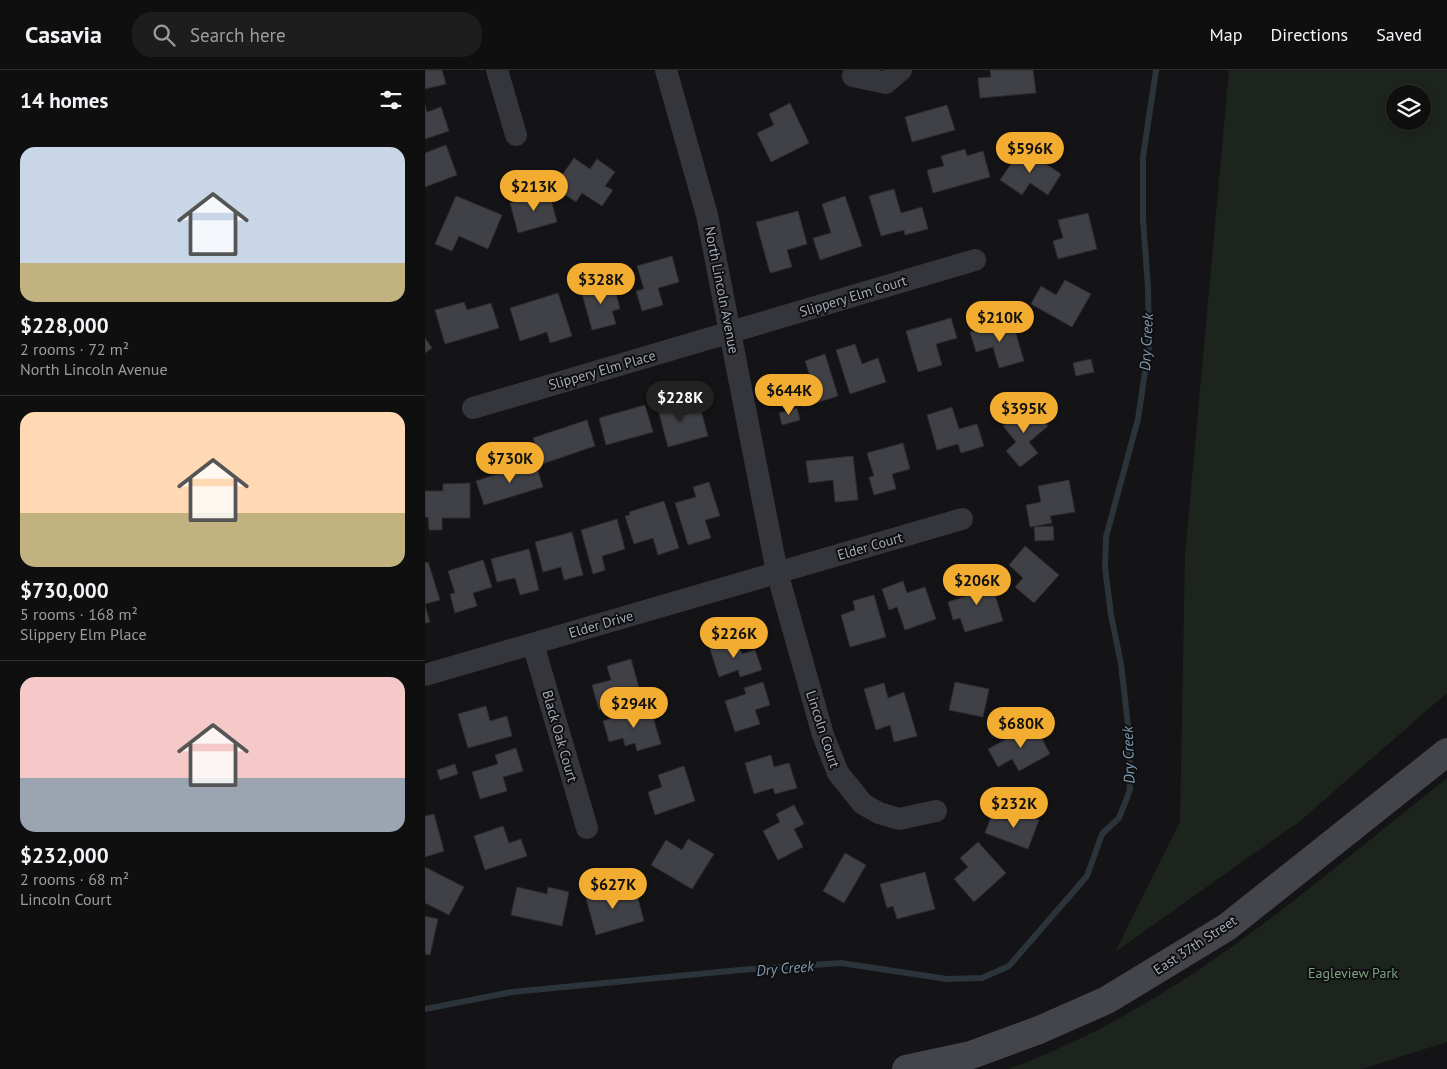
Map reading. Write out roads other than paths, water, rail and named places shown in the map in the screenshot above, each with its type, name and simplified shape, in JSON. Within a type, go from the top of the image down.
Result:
[{"type":"main road","name":"East 37th Street","points":[[919,1068],[971,1055],[1039,1030],[1107,1000],[1227,927],[1447,752]]},
{"type":"street","points":[[497,70],[516,135]]},
{"type":"street","name":"North Lincoln Avenue","points":[[666,70],[707,215],[777,572]]},
{"type":"street","points":[[853,76],[886,83],[901,70]]},
{"type":"street","name":"Slippery Elm Court","points":[[731,332],[975,260]]},
{"type":"street","name":"Slippery Elm Place","points":[[473,408],[731,332]]},
{"type":"street","name":"Elder Court","points":[[777,572],[962,519]]},
{"type":"street","name":"Elder Drive","points":[[425,675],[777,572]]},
{"type":"street","name":"Lincoln Court","points":[[777,572],[823,734],[838,773],[863,804],[879,813],[899,819],[936,810]]},
{"type":"street","name":"Black Oak Court","points":[[533,644],[587,828]]},
{"type":"waterway","name":"Dry Creek","points":[[425,1009],[512,992],[740,970],[841,963],[947,979],[982,978],[1009,966],[1087,876],[1102,834],[1119,818],[1130,790],[1129,734],[1121,664],[1111,615],[1105,567],[1106,537],[1138,419],[1149,345],[1148,287],[1143,220],[1143,157],[1156,70]]},
{"type":"park label","name":"Eagleview Park","points":[[1353,973]]}]
